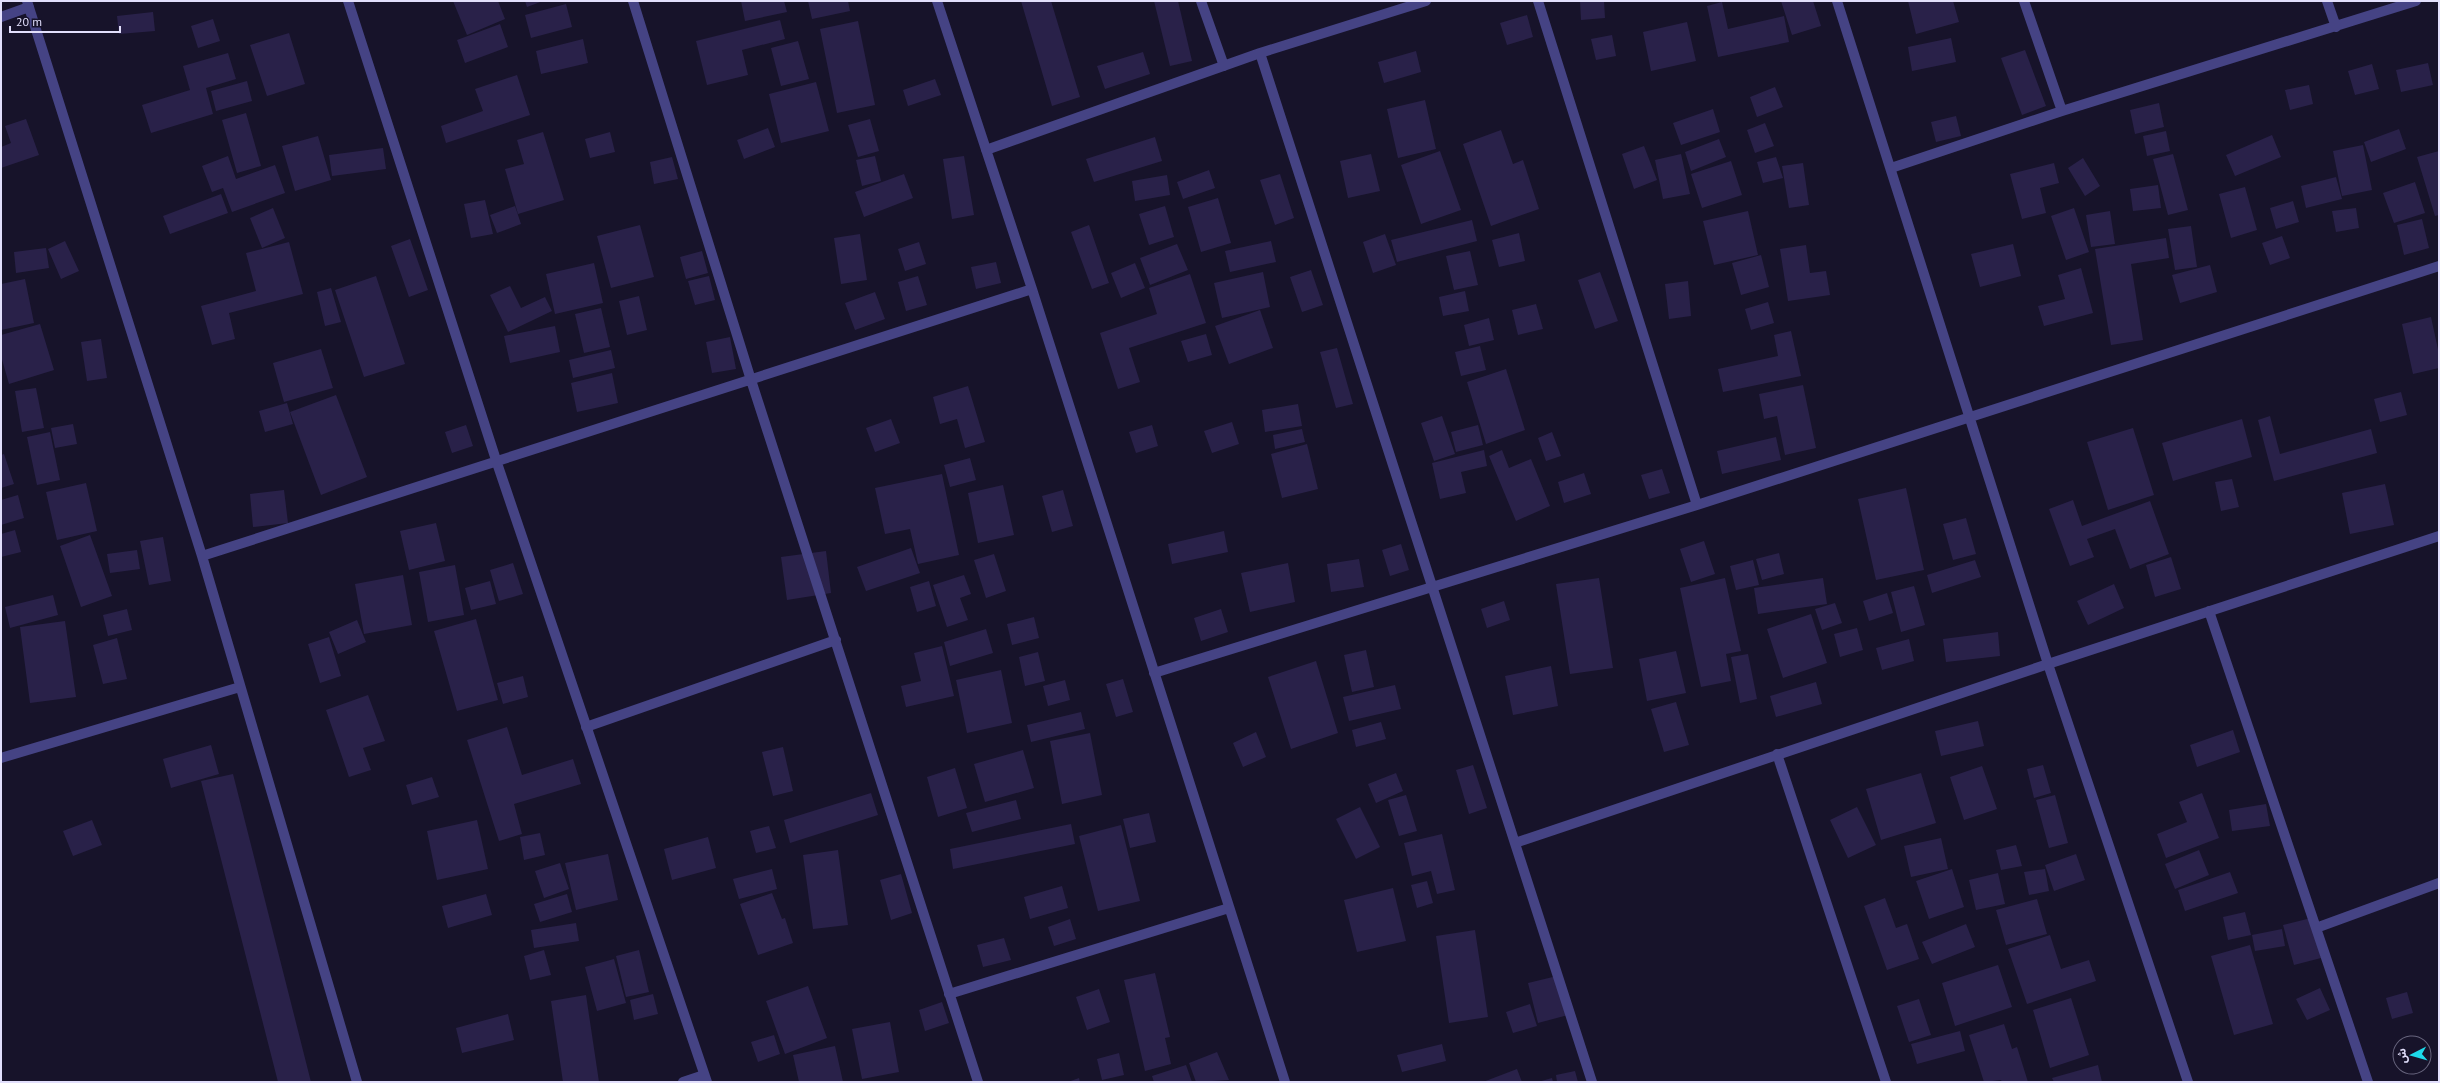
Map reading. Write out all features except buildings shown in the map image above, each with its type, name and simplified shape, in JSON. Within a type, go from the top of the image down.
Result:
[{"type":"street","points":[[348,1],[497,463],[706,1078],[683,1082]]},
{"type":"street","points":[[633,1],[752,380],[978,1082]]},
{"type":"street","points":[[937,1],[1032,289],[1285,1082]]},
{"type":"street","points":[[1201,1],[1224,66]]},
{"type":"street","points":[[986,150],[1260,53],[1426,1]]},
{"type":"street","points":[[1538,1],[1696,505]]},
{"type":"street","points":[[1837,1],[2048,664],[2188,1082]]},
{"type":"street","points":[[2024,1],[2062,111]]},
{"type":"street","points":[[2327,1],[2336,27]]},
{"type":"street","points":[[1891,168],[2062,111],[2416,1]]},
{"type":"street","points":[[1,17],[28,4],[202,556],[357,1082]]},
{"type":"street","points":[[1260,53],[1431,587],[1592,1082]]},
{"type":"street","points":[[1154,673],[1696,505],[2439,266]]},
{"type":"street","points":[[202,556],[497,463],[1032,289]]},
{"type":"street","points":[[1515,843],[1777,754],[2439,536]]},
{"type":"street","points":[[2209,611],[2368,1082]]},
{"type":"street","points":[[586,727],[836,640]]},
{"type":"street","points":[[1,758],[240,687]]},
{"type":"street","points":[[1777,754],[1886,1082]]},
{"type":"street","points":[[2316,928],[2439,883]]},
{"type":"street","points":[[950,994],[1229,908]]}]
